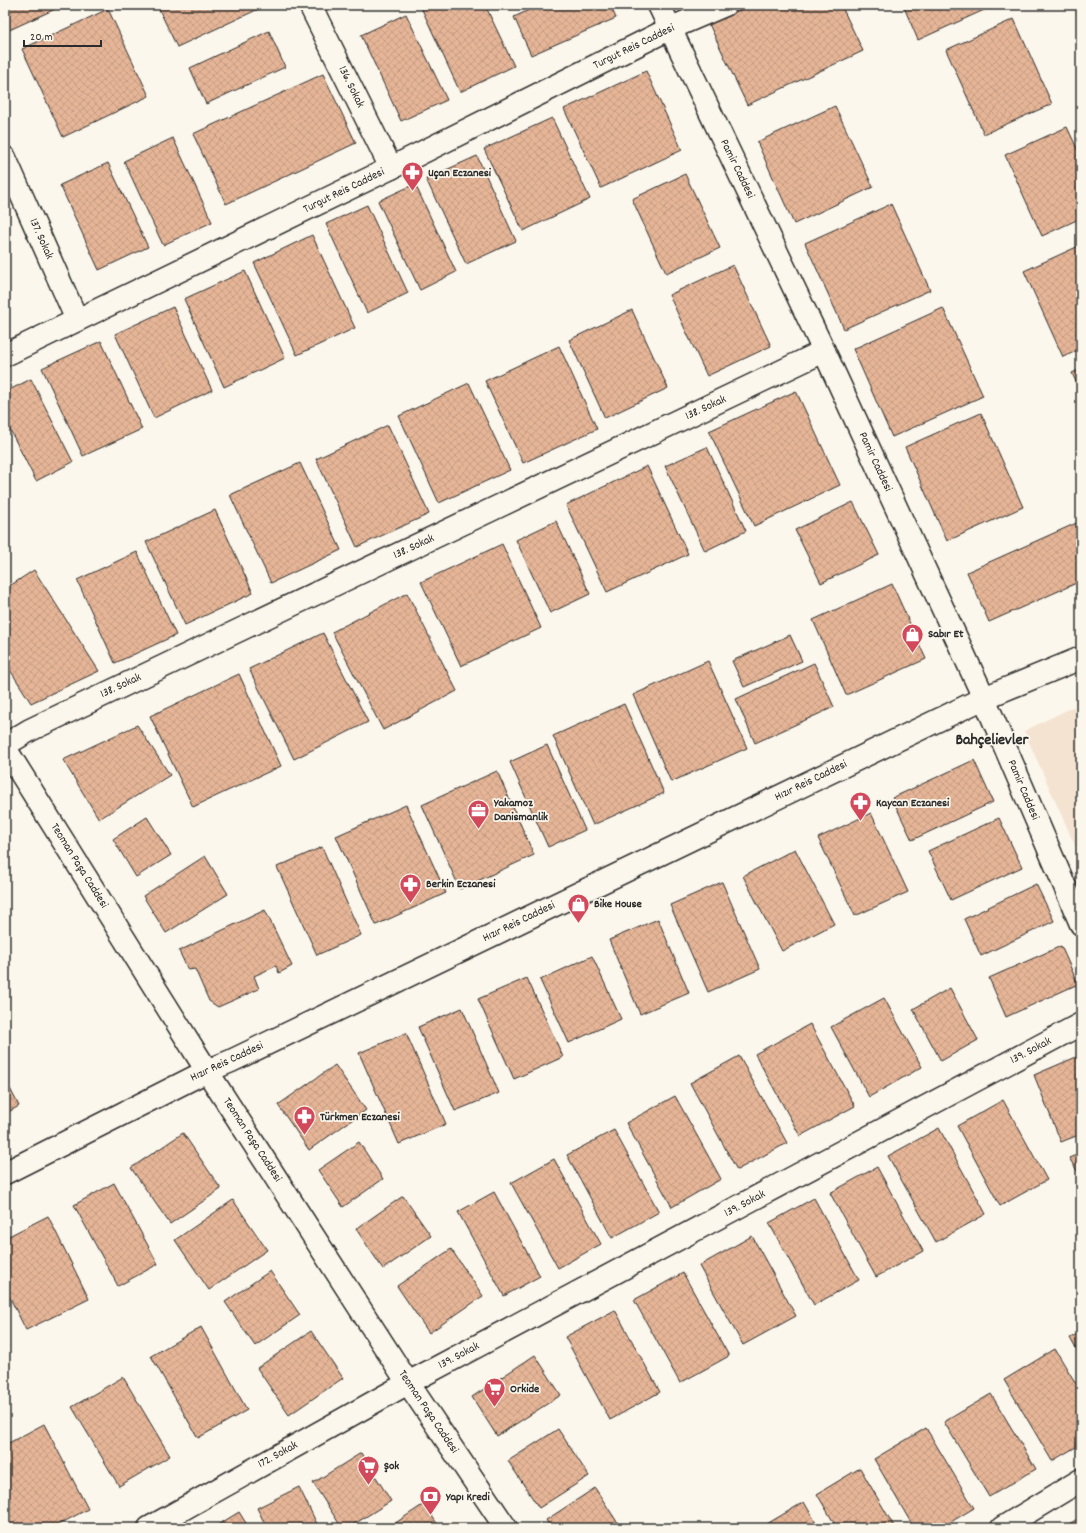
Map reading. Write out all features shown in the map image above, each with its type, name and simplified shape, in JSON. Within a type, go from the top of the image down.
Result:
[{"type":"street","name":"136. Sokak","points":[[310,5],[391,168]]},
{"type":"street","name":"Pamir Caddesi","points":[[659,5],[669,29],[824,352],[984,698],[1081,924]]},
{"type":"street","name":"Turgut Reis Caddesi","points":[[5,355],[391,168],[669,29],[725,5]]},
{"type":"street","name":"137. Sokak","points":[[5,158],[77,320]]},
{"type":"street","name":"138. Sokak","points":[[5,745],[30,730],[824,352]]},
{"type":"street","name":"Hızır Reis Caddesi","points":[[5,1173],[207,1071],[238,1058],[984,698],[1081,658]]},
{"type":"street","name":"Teoman Paşa Caddesi","points":[[5,748],[207,1071],[408,1383],[506,1528]]},
{"type":"street","name":"139. Sokak","points":[[408,1383],[1081,1024]]},
{"type":"street","name":"172. Sokak","points":[[149,1528],[408,1383]]},
{"type":"street","points":[[1002,1528],[1081,1480]]},
{"type":"shaded area","points":[[1081,703],[1081,859],[1024,731]]},
{"type":"building","points":[[5,5],[64,5],[5,32]]},
{"type":"building","points":[[157,5],[264,5],[265,6],[177,47]]},
{"type":"building","points":[[420,5],[485,5],[514,66],[460,92]]},
{"type":"building","points":[[540,5],[610,5],[616,18],[531,55],[514,17]]},
{"type":"building","points":[[751,5],[841,5],[863,51],[747,105],[709,24]]},
{"type":"building","points":[[903,5],[995,5],[918,40]]},
{"type":"building","points":[[108,9],[149,96],[63,137],[22,49]]},
{"type":"building","points":[[406,14],[447,100],[401,121],[361,35]]},
{"type":"building","points":[[1014,19],[1052,104],[984,134],[946,50]]},
{"type":"building","points":[[269,31],[285,67],[206,104],[190,68]]},
{"type":"building","points":[[646,71],[682,150],[601,188],[564,109]]},
{"type":"building","points":[[323,74],[356,143],[226,204],[193,134]]},
{"type":"building","points":[[835,106],[873,187],[794,224],[757,142]]},
{"type":"building","points":[[552,118],[590,199],[523,231],[484,149]]},
{"type":"building","points":[[1067,127],[1081,157],[1081,218],[1042,236],[1005,155]]},
{"type":"building","points":[[173,138],[212,222],[163,245],[124,161]]},
{"type":"building","points":[[477,156],[516,241],[466,264],[426,179]]},
{"type":"building","points":[[108,163],[148,247],[99,270],[60,185]]},
{"type":"building","points":[[685,174],[720,248],[666,273],[632,199]]},
{"type":"building","points":[[415,184],[456,272],[420,290],[378,201]]},
{"type":"building","points":[[891,204],[930,290],[844,329],[805,243]]},
{"type":"building","points":[[367,205],[408,293],[367,313],[326,224]]},
{"type":"building","points":[[312,235],[355,328],[297,355],[254,263]]},
{"type":"building","points":[[1081,245],[1081,349],[1063,357],[1024,271]]},
{"type":"building","points":[[733,265],[771,346],[707,376],[669,295]]},
{"type":"building","points":[[245,271],[285,358],[224,387],[184,299]]},
{"type":"building","points":[[173,307],[212,390],[154,418],[115,334]]},
{"type":"building","points":[[943,308],[983,396],[892,437],[853,349]]},
{"type":"building","points":[[632,310],[668,388],[605,418],[569,340]]},
{"type":"building","points":[[101,341],[142,429],[83,456],[42,368]]},
{"type":"building","points":[[559,346],[597,429],[523,463],[485,381]]},
{"type":"building","points":[[1081,369],[1081,393],[1072,373]]},
{"type":"building","points":[[31,379],[73,462],[36,481],[5,420],[5,392]]},
{"type":"building","points":[[469,383],[510,470],[439,503],[399,416]]},
{"type":"building","points":[[796,391],[840,485],[754,526],[709,431]]},
{"type":"building","points":[[981,413],[1023,507],[947,541],[905,447]]},
{"type":"building","points":[[388,425],[429,514],[357,547],[316,459]]},
{"type":"building","points":[[707,447],[746,531],[705,551],[665,466]]},
{"type":"building","points":[[300,463],[341,550],[271,583],[230,495]]},
{"type":"building","points":[[647,466],[688,554],[607,592],[566,505]]},
{"type":"building","points":[[853,502],[879,555],[821,583],[795,530]]},
{"type":"building","points":[[215,510],[253,593],[185,625],[146,542]]},
{"type":"building","points":[[556,521],[590,594],[550,613],[516,540]]},
{"type":"building","points":[[1081,521],[1081,581],[989,622],[967,572]]},
{"type":"building","points":[[502,544],[541,628],[461,666],[421,582]]},
{"type":"building","points":[[137,552],[176,635],[115,663],[77,580]]},
{"type":"building","points":[[34,570],[99,671],[31,703],[5,662],[5,589]]},
{"type":"building","points":[[892,584],[926,659],[846,695],[813,620]]},
{"type":"building","points":[[407,593],[457,691],[383,730],[332,632]]},
{"type":"building","points":[[323,633],[368,722],[294,759],[249,669]]},
{"type":"building","points":[[790,635],[802,661],[744,687],[732,661]]},
{"type":"building","points":[[708,661],[747,748],[671,782],[633,695]]},
{"type":"building","points":[[814,663],[834,707],[755,743],[736,699]]},
{"type":"building","points":[[239,674],[281,766],[193,807],[150,716]]},
{"type":"building","points":[[624,704],[664,793],[593,825],[553,736]]},
{"type":"building","points":[[137,725],[170,775],[99,819],[63,760]]},
{"type":"building","points":[[547,745],[585,830],[548,847],[510,762]]},
{"type":"building","points":[[974,760],[993,802],[912,840],[892,798]]},
{"type":"building","name":"Yakamoz Danismanlik","points":[[497,771],[534,855],[460,889],[422,805]]},
{"type":"building","points":[[406,805],[446,893],[376,925],[336,836]]},
{"type":"building","points":[[871,813],[908,892],[855,916],[818,838]]},
{"type":"building","points":[[147,817],[171,855],[136,877],[113,839]]},
{"type":"building","points":[[999,818],[1022,867],[951,900],[928,851]]},
{"type":"building","points":[[322,847],[361,935],[317,955],[277,867]]},
{"type":"building","points":[[795,849],[834,924],[782,951],[743,876]]},
{"type":"building","points":[[205,856],[228,894],[166,933],[143,896]]},
{"type":"building","points":[[722,882],[760,969],[708,992],[670,905]]},
{"type":"building","points":[[1036,884],[1054,921],[981,956],[964,919]]},
{"type":"building","points":[[265,910],[292,966],[279,973],[276,966],[254,976],[259,989],[218,1007],[209,1001],[195,969],[188,970],[179,951]]},
{"type":"building","points":[[658,919],[689,993],[640,1014],[609,940]]},
{"type":"building","points":[[1061,946],[1078,984],[1006,1017],[989,978]]},
{"type":"building","points":[[592,956],[621,1019],[569,1043],[540,980]]},
{"type":"building","points":[[527,978],[563,1057],[514,1079],[478,999]]},
{"type":"building","points":[[950,988],[978,1040],[941,1061],[913,1009]]},
{"type":"building","points":[[884,998],[922,1067],[869,1097],[831,1027]]},
{"type":"building","points":[[462,1008],[499,1093],[455,1111],[418,1027]]},
{"type":"building","points":[[810,1024],[855,1106],[800,1136],[755,1054]]},
{"type":"building","points":[[406,1033],[446,1124],[399,1144],[359,1053]]},
{"type":"building","points":[[1081,1055],[1081,1134],[1061,1142],[1034,1075]]},
{"type":"building","points":[[739,1056],[787,1143],[737,1170],[690,1083]]},
{"type":"building","points":[[335,1065],[366,1110],[309,1150],[278,1105]]},
{"type":"building","points":[[5,1079],[19,1106],[5,1114]]},
{"type":"building","points":[[675,1096],[721,1179],[672,1207],[626,1123]]},
{"type":"building","points":[[1003,1100],[1047,1180],[1000,1206],[957,1126]]},
{"type":"building","points":[[939,1128],[986,1214],[936,1242],[888,1156]]},
{"type":"building","points":[[614,1130],[659,1212],[612,1238],[567,1155]]},
{"type":"building","points":[[183,1133],[221,1189],[170,1224],[131,1168]]},
{"type":"building","points":[[359,1142],[383,1179],[343,1207],[318,1170]]},
{"type":"building","points":[[1081,1153],[1081,1177],[1069,1158]]},
{"type":"building","points":[[554,1159],[601,1244],[558,1268],[511,1183]]},
{"type":"building","points":[[877,1167],[923,1251],[876,1277],[830,1193]]},
{"type":"building","points":[[114,1183],[158,1264],[118,1286],[74,1205]]},
{"type":"building","points":[[494,1192],[540,1276],[504,1296],[458,1212]]},
{"type":"building","points":[[403,1196],[431,1236],[383,1269],[356,1229]]},
{"type":"building","points":[[814,1198],[859,1280],[814,1305],[769,1223]]},
{"type":"building","points":[[233,1200],[267,1250],[209,1290],[175,1240]]},
{"type":"building","points":[[48,1216],[89,1299],[26,1330],[5,1288],[5,1238]]},
{"type":"building","points":[[752,1236],[796,1316],[743,1345],[699,1266]]},
{"type":"building","points":[[451,1249],[483,1296],[429,1333],[397,1286]]},
{"type":"building","points":[[270,1271],[300,1315],[255,1346],[225,1302]]},
{"type":"building","points":[[683,1273],[729,1356],[680,1383],[634,1300]]},
{"type":"building","points":[[615,1310],[660,1392],[610,1420],[565,1337]]},
{"type":"building","points":[[201,1327],[247,1410],[198,1438],[151,1356]]},
{"type":"building","points":[[311,1331],[343,1378],[289,1415],[257,1368]]},
{"type":"building","points":[[1081,1332],[1081,1358],[1070,1338]]},
{"type":"building","points":[[1055,1349],[1081,1392],[1081,1444],[1052,1461],[1004,1380]]},
{"type":"building","points":[[535,1355],[561,1395],[497,1436],[472,1397]]},
{"type":"building","points":[[123,1377],[170,1456],[119,1486],[72,1407]]},
{"type":"building","points":[[991,1394],[1036,1469],[989,1497],[944,1422]]},
{"type":"building","points":[[44,1424],[88,1509],[52,1528],[5,1528],[5,1445]]},
{"type":"building","points":[[926,1428],[974,1508],[941,1528],[914,1528],[874,1459]]},
{"type":"building","points":[[558,1429],[589,1476],[539,1508],[508,1461]]},
{"type":"building","points":[[361,1453],[391,1501],[348,1528],[342,1528],[313,1483]]},
{"type":"building","points":[[860,1468],[895,1528],[837,1528],[817,1494]]},
{"type":"building","points":[[299,1487],[319,1528],[267,1528],[257,1508]]},
{"type":"building","points":[[595,1488],[621,1528],[551,1528],[546,1520]]},
{"type":"building","points":[[804,1502],[819,1528],[760,1528]]},
{"type":"building","points":[[424,1504],[440,1528],[388,1528]]},
{"type":"building","points":[[239,1512],[249,1528],[213,1528]]},
{"type":"building","points":[[1081,1517],[1081,1528],[1062,1528]]},
{"type":"place","name":"Uçan Eczanesi","points":[[412,192]]},
{"type":"place","name":"Sabır Et","points":[[912,654]]},
{"type":"place","name":"Kaycan Eczanesi","points":[[861,822]]},
{"type":"place","name":"Yakamoz Danismanlik","points":[[478,830]]},
{"type":"place","name":"Berkin Eczanesi","points":[[411,904]]},
{"type":"place","name":"Bike House","points":[[578,924]]},
{"type":"place","name":"Türkmen Eczanesi","points":[[304,1136]]},
{"type":"place","name":"Orkide","points":[[495,1408]]},
{"type":"place","name":"Şok","points":[[369,1486]]},
{"type":"place","name":"Yapı Kredi","points":[[430,1516]]},
{"type":"district","name":"Bahçelievler","points":[[992,740]]}]
